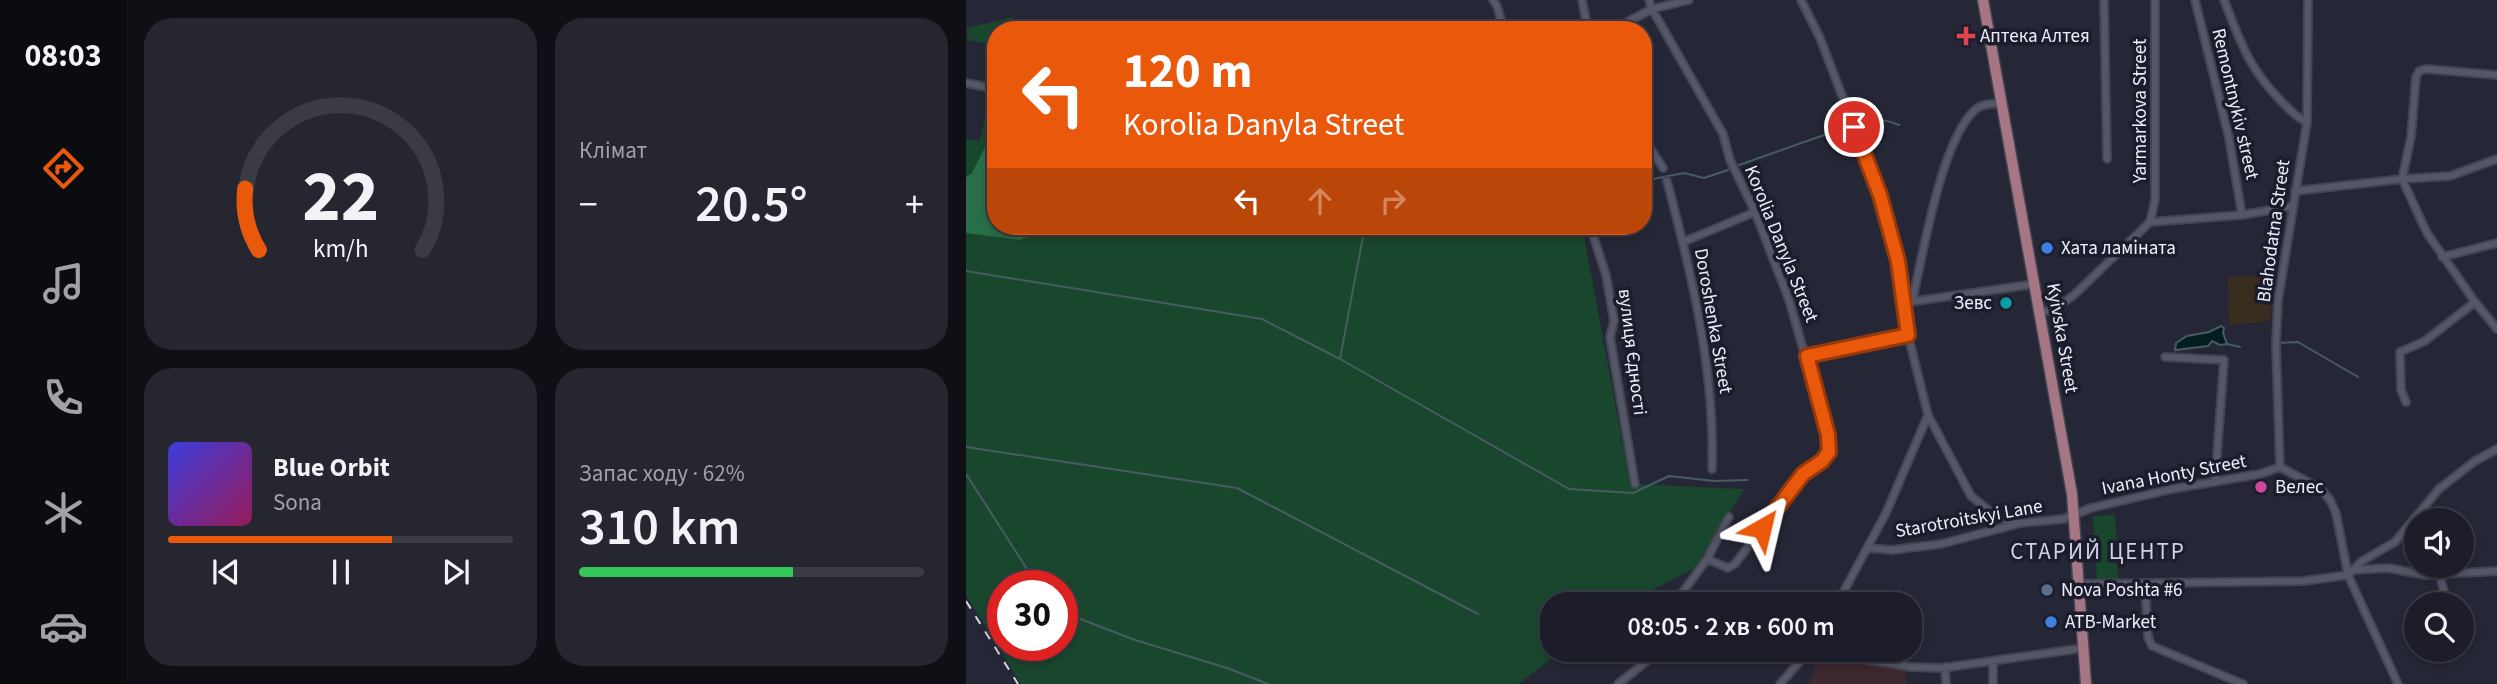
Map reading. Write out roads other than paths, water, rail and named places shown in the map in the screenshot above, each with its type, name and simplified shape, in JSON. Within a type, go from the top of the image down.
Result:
[{"type":"main road","name":"Kyivska Street","points":[[1983,0],[2074,514],[2086,684]]},
{"type":"street","points":[[1493,0],[1501,21]]},
{"type":"street","points":[[1582,0],[1586,21]]},
{"type":"street","name":"Korolia Danyla Street","points":[[1649,0],[1723,134],[1730,160],[1755,212],[1789,300],[1828,435],[1829,452],[1822,461],[1803,474],[1735,564],[1728,568],[1707,559]]},
{"type":"street","points":[[1629,21],[1652,9],[1689,0]]},
{"type":"street","points":[[1801,0],[1820,38],[1880,195],[1908,302],[1908,335],[1928,415],[1971,496],[1998,518],[2021,523]]},
{"type":"street","points":[[2104,0],[2107,159]]},
{"type":"street","name":"Yarmarkova Street","points":[[2150,222],[2155,200],[2155,0]]},
{"type":"street","name":"Remontnykiv street","points":[[2195,0],[2229,138],[2242,215]]},
{"type":"street","points":[[2224,0],[2248,60],[2260,80],[2296,117],[2307,122]]},
{"type":"street","name":"Blahodatna Street","points":[[2280,467],[2276,344],[2278,301],[2307,122],[2308,0]]},
{"type":"street","points":[[2497,75],[2426,69],[2419,71],[2416,77],[2411,137],[2402,179],[2425,229],[2442,257],[2497,329]]},
{"type":"street","points":[[966,83],[987,87]]},
{"type":"street","points":[[1908,302],[1945,162],[1962,126],[1981,106],[2002,103]]},
{"type":"street","points":[[1652,150],[1663,168]]},
{"type":"street","points":[[2295,191],[2450,176],[2497,159]]},
{"type":"street","name":"Doroshenka Street","points":[[1667,181],[1690,268],[1710,386],[1712,469]]},
{"type":"street","points":[[2040,312],[2053,310],[2074,295],[2150,222],[2242,215],[2293,206]]},
{"type":"street","points":[[1683,242],[1755,212]]},
{"type":"street","name":"вулиця Єдності","points":[[1593,235],[1606,275],[1614,321],[1610,337],[1635,484]]},
{"type":"street","points":[[2442,257],[2497,243]]},
{"type":"street","points":[[1908,302],[2035,284]]},
{"type":"street","points":[[2406,402],[2401,389],[2400,352],[2425,341],[2475,302]]},
{"type":"street","points":[[1807,356],[1908,335]]},
{"type":"street","points":[[2165,358],[2224,360],[2215,482]]},
{"type":"street","points":[[1844,592],[1886,513],[1928,415]]},
{"type":"street","points":[[2080,584],[2304,581],[2348,575],[2356,570],[2362,561],[2395,542],[2439,489],[2475,461],[2497,449]]},
{"type":"street","points":[[2280,467],[2319,487],[2330,500],[2336,513],[2348,575],[2398,684]]},
{"type":"street","name":"Ivana Honty Street","points":[[2074,514],[2161,491],[2260,474],[2280,467]]},
{"type":"street","points":[[1987,533],[1993,522],[1988,510]]},
{"type":"street","name":"Starotroitskyi Lane","points":[[1868,548],[1913,548],[2021,523],[2063,519],[2074,514]]},
{"type":"street","points":[[1686,592],[1729,517]]},
{"type":"street","points":[[2356,570],[2388,568],[2404,571]]},
{"type":"street","points":[[2474,573],[2497,571]]},
{"type":"street","points":[[2145,583],[2148,637],[2152,646],[2243,684]]},
{"type":"street","points":[[1881,662],[1911,667],[1945,667],[2084,648]]},
{"type":"street","points":[[1993,661],[1993,684]]},
{"type":"street","points":[[1618,684],[1646,662]]},
{"type":"street","points":[[1780,684],[1798,662]]},
{"type":"street","points":[[1945,667],[1946,684]]},
{"type":"waterway","points":[[1857,123],[1878,120],[1899,125]]},
{"type":"waterway","points":[[1739,165],[1847,127]]},
{"type":"waterway","points":[[1652,179],[1684,173],[1704,178],[1731,169]]},
{"type":"waterway","points":[[1340,359],[1363,235]]},
{"type":"waterway","points":[[966,271],[1262,319],[1340,359],[1569,489],[1633,493],[1669,476],[1714,481],[1748,480]]},
{"type":"waterway","points":[[2278,343],[2298,342],[2358,377]]},
{"type":"waterway","points":[[2227,344],[2240,347]]},
{"type":"waterway","points":[[966,447],[1237,488],[1478,614]]},
{"type":"waterway","points":[[966,474],[1028,570]]},
{"type":"waterway","points":[[1078,618],[1268,684]]},
{"type":"railway","points":[[966,601],[1018,684]]},
{"type":"place","name":"Аптека Алтея","points":[[1966,36]]},
{"type":"place","name":"Хата ламіната","points":[[2047,248]]},
{"type":"place","name":"Зевс","points":[[2006,303]]},
{"type":"place","name":"Велес","points":[[2261,487]]},
{"type":"place","name":"Nova Poshta #6","points":[[2047,590]]},
{"type":"place","name":"ATB-Market","points":[[2051,622]]},
{"type":"district","name":"СТАРИЙ ЦЕНТР","points":[[2098,551]]}]
